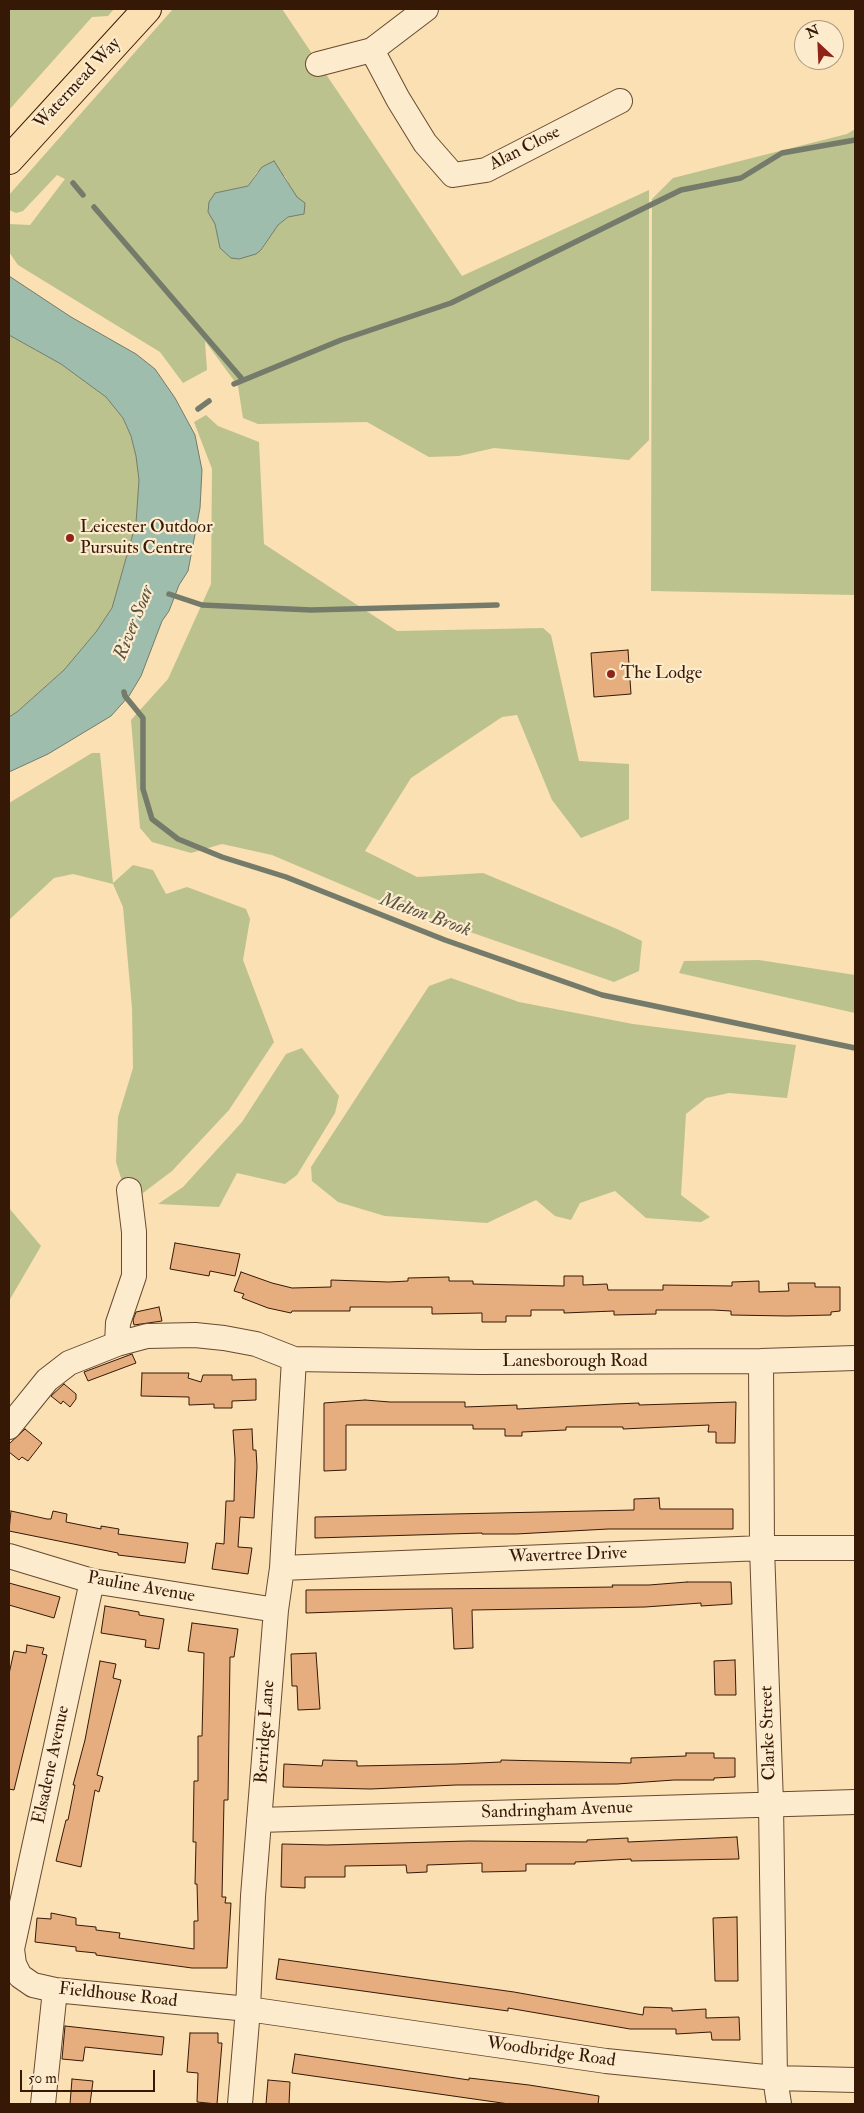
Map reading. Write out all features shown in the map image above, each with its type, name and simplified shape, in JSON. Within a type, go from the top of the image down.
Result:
[{"type":"highway","name":"Watermead Way","points":[[9,160],[27,138],[147,9]]},
{"type":"street","points":[[318,64],[372,50],[426,9]]},
{"type":"street","name":"Alan Close","points":[[372,50],[424,143],[453,174],[486,170],[620,101]]},
{"type":"street","points":[[118,1344],[118,1323],[134,1276],[134,1232],[129,1190]]},
{"type":"street","points":[[9,1427],[47,1380],[69,1363],[118,1344],[147,1336],[195,1335],[224,1338],[256,1344],[294,1359]]},
{"type":"street","name":"Lanesborough Road","points":[[294,1359],[479,1362],[761,1361],[855,1358]]},
{"type":"street","name":"Berridge Lane","points":[[240,2104],[248,2009],[253,1896],[276,1610],[282,1568],[294,1359]]},
{"type":"street","name":"Clarke Street","points":[[761,1361],[762,1548],[772,1804],[775,2078],[779,2104]]},
{"type":"street","name":"Wavertree Drive","points":[[282,1568],[762,1548],[855,1548]]},
{"type":"street","name":"Pauline Avenue","points":[[9,1556],[92,1581],[276,1610]]},
{"type":"street","name":"Elsadene Avenue","points":[[12,1949],[92,1581]]},
{"type":"street","name":"Sandringham Avenue","points":[[259,1820],[855,1802]]},
{"type":"street","name":"Fieldhouse Road","points":[[12,1949],[14,1964],[20,1976],[33,1985],[55,1990],[248,2009]]},
{"type":"street","points":[[43,2104],[55,1990]]},
{"type":"street","name":"Woodbridge Road","points":[[248,2009],[606,2061],[775,2078],[855,2080]]},
{"type":"green space","points":[[9,9],[114,9],[108,16],[92,17],[9,110]]},
{"type":"green space","points":[[173,9],[282,9],[462,276],[649,190],[649,440],[629,460],[494,448],[459,456],[429,457],[367,422],[258,424],[243,418],[238,386],[205,341],[207,370],[183,383],[160,352],[18,265],[9,252],[9,224],[30,225],[65,179],[57,175],[23,211],[16,213],[9,210],[9,195]],"holes":[[[257,172],[285,176],[304,214],[288,217],[278,225],[261,251],[220,248],[215,224],[215,193],[248,186]]]},
{"type":"green space","points":[[855,129],[855,595],[651,591],[652,199],[673,178],[847,134]]},
{"type":"green space","name":"Leicester Outdoor Pursuits Centre","points":[[9,335],[61,364],[106,397],[123,418],[131,436],[139,480],[136,523],[112,608],[96,632],[64,670],[9,717]]},
{"type":"green space","points":[[206,415],[218,426],[259,442],[264,544],[397,631],[543,628],[551,635],[579,761],[629,764],[629,819],[581,838],[552,800],[517,715],[502,717],[411,778],[365,851],[417,877],[483,873],[617,929],[642,941],[639,971],[614,982],[378,900],[272,855],[222,844],[191,853],[152,842],[140,828],[131,720],[168,679],[211,584],[212,469],[194,422]]},
{"type":"green space","points":[[92,753],[100,753],[113,883],[133,865],[153,870],[166,894],[187,887],[246,909],[250,919],[243,960],[274,1042],[229,1110],[172,1171],[143,1193],[122,1181],[116,1162],[118,1117],[133,1068],[132,1008],[123,907],[113,884],[73,874],[54,878],[9,920],[9,803]]},
{"type":"green space","points":[[759,960],[855,975],[855,1013],[679,973],[684,961]]},
{"type":"green space","points":[[451,978],[519,1002],[633,1024],[796,1045],[787,1098],[729,1093],[706,1098],[686,1114],[681,1195],[710,1217],[701,1222],[646,1218],[615,1191],[580,1203],[571,1220],[555,1216],[536,1200],[487,1223],[385,1216],[338,1202],[312,1181],[311,1167],[429,986]]},
{"type":"green space","points":[[302,1048],[339,1096],[335,1113],[297,1175],[285,1184],[237,1173],[219,1207],[158,1204],[183,1187],[242,1122],[286,1054]]},
{"type":"green space","points":[[9,1208],[41,1246],[9,1301]]},
{"type":"water","points":[[274,161],[297,197],[305,203],[304,214],[288,217],[278,225],[261,250],[256,254],[239,259],[231,258],[220,248],[215,224],[208,212],[209,202],[215,193],[248,186],[262,167]]},
{"type":"water","name":"River Soar","points":[[9,276],[71,317],[136,354],[155,369],[175,398],[195,435],[202,470],[200,508],[188,571],[179,585],[169,611],[162,621],[141,676],[129,696],[111,716],[48,754],[9,772],[9,717],[64,670],[96,632],[112,608],[136,523],[139,480],[131,436],[123,418],[106,397],[61,364],[9,335]]},
{"type":"building","name":"The Lodge","points":[[628,650],[631,694],[594,697],[591,653]]},
{"type":"building","points":[[175,1243],[240,1254],[235,1276],[210,1271],[209,1276],[170,1269]]},
{"type":"building","points":[[241,1272],[292,1288],[331,1287],[331,1280],[389,1282],[408,1281],[408,1278],[449,1277],[449,1281],[473,1281],[473,1284],[564,1286],[564,1276],[583,1276],[583,1285],[607,1284],[608,1290],[663,1290],[663,1285],[732,1286],[732,1282],[759,1281],[759,1292],[789,1291],[788,1283],[815,1283],[815,1287],[840,1287],[840,1311],[831,1312],[831,1315],[787,1316],[731,1315],[731,1311],[713,1310],[656,1310],[656,1314],[614,1315],[614,1311],[564,1313],[564,1310],[531,1310],[531,1316],[506,1316],[506,1322],[482,1322],[482,1313],[432,1314],[432,1307],[350,1307],[350,1311],[292,1311],[291,1313],[268,1308],[242,1298],[244,1294],[234,1291]]},
{"type":"building","points":[[159,1307],[162,1321],[134,1325],[133,1320],[136,1312]]},
{"type":"building","points":[[132,1354],[136,1363],[88,1381],[84,1372]]},
{"type":"building","points":[[142,1373],[189,1373],[188,1378],[201,1382],[203,1375],[232,1375],[232,1380],[256,1379],[256,1400],[232,1401],[232,1408],[214,1408],[214,1404],[189,1405],[189,1397],[141,1396]]},
{"type":"building","points":[[64,1384],[76,1394],[76,1399],[70,1407],[63,1401],[61,1404],[51,1396]]},
{"type":"building","points":[[365,1400],[465,1402],[465,1407],[517,1405],[517,1409],[639,1403],[639,1405],[736,1402],[735,1443],[716,1443],[716,1432],[708,1432],[709,1425],[623,1429],[623,1427],[566,1427],[566,1430],[522,1432],[522,1436],[505,1436],[505,1429],[473,1429],[473,1425],[346,1425],[346,1470],[324,1471],[324,1403]]},
{"type":"building","points":[[25,1429],[42,1443],[28,1461],[22,1457],[19,1460],[9,1452],[9,1444]]},
{"type":"building","points":[[252,1429],[253,1450],[256,1450],[257,1467],[254,1518],[240,1517],[238,1547],[252,1548],[248,1574],[212,1569],[216,1543],[224,1544],[226,1501],[234,1501],[235,1459],[233,1430]]},
{"type":"building","points":[[659,1498],[660,1509],[733,1509],[733,1529],[608,1529],[516,1534],[482,1533],[315,1538],[315,1517],[634,1510],[634,1499]]},
{"type":"building","points":[[11,1511],[51,1519],[53,1511],[67,1514],[66,1522],[101,1529],[101,1526],[119,1529],[118,1534],[188,1543],[185,1563],[118,1555],[118,1553],[9,1531]]},
{"type":"building","points":[[731,1582],[732,1604],[701,1606],[701,1603],[645,1607],[472,1610],[473,1648],[454,1649],[452,1608],[306,1613],[306,1590],[613,1587],[612,1585]]},
{"type":"building","points":[[9,1583],[60,1597],[54,1618],[9,1605]]},
{"type":"building","points":[[105,1606],[164,1619],[159,1649],[145,1647],[146,1640],[101,1633]]},
{"type":"building","points":[[192,1623],[238,1629],[234,1657],[230,1657],[228,1800],[224,1800],[222,1897],[226,1897],[225,1903],[231,1903],[227,1968],[192,1968],[96,1955],[96,1953],[76,1951],[76,1947],[35,1942],[37,1918],[51,1919],[51,1913],[76,1918],[76,1925],[96,1927],[96,1930],[120,1933],[119,1938],[194,1949],[194,1921],[198,1921],[197,1884],[195,1884],[196,1842],[193,1842],[194,1781],[198,1781],[198,1736],[202,1736],[204,1653],[188,1651]]},
{"type":"building","points":[[27,1645],[44,1648],[42,1654],[47,1655],[14,1790],[9,1789],[9,1674],[14,1651],[26,1653]]},
{"type":"building","points":[[316,1653],[320,1709],[298,1710],[297,1686],[292,1686],[291,1654]]},
{"type":"building","points":[[735,1660],[736,1695],[715,1695],[714,1661]]},
{"type":"building","points":[[100,1661],[116,1664],[113,1678],[121,1680],[97,1775],[103,1777],[99,1792],[95,1790],[81,1867],[56,1861],[66,1820],[68,1820],[75,1785],[73,1785],[85,1740]]},
{"type":"building","points":[[686,1753],[714,1753],[714,1758],[735,1758],[735,1777],[714,1778],[714,1780],[674,1780],[617,1784],[456,1785],[371,1789],[283,1787],[284,1764],[322,1766],[323,1760],[357,1761],[357,1766],[456,1764],[501,1762],[501,1760],[631,1763],[631,1758],[686,1756]]},
{"type":"building","points":[[737,1837],[739,1859],[631,1861],[631,1859],[575,1862],[575,1864],[526,1864],[526,1871],[482,1872],[482,1863],[427,1865],[427,1872],[407,1873],[406,1865],[345,1866],[345,1877],[305,1877],[305,1888],[281,1887],[282,1844],[327,1845],[469,1841],[587,1842],[587,1840],[628,1838],[628,1842]]},
{"type":"building","points":[[737,1917],[738,1981],[715,1981],[713,1918]]},
{"type":"building","points":[[279,1959],[514,1992],[643,2015],[644,2007],[672,2008],[672,2011],[706,2009],[706,2018],[739,2017],[740,2040],[712,2040],[711,2032],[676,2034],[676,2029],[630,2029],[508,2008],[508,2011],[276,1979]]},
{"type":"building","points":[[65,2026],[164,2037],[162,2055],[85,2047],[83,2061],[62,2059]]},
{"type":"building","points":[[190,2033],[218,2033],[218,2043],[222,2043],[217,2104],[197,2102],[198,2073],[187,2072]]},
{"type":"building","points":[[295,2054],[469,2080],[469,2078],[529,2085],[599,2096],[598,2104],[509,2104],[292,2073]]},
{"type":"building","points":[[72,2079],[93,2081],[90,2104],[70,2104]]},
{"type":"building","points":[[268,2080],[290,2082],[289,2104],[266,2104]]},
{"type":"waterway","points":[[234,384],[341,340],[451,303],[681,190],[741,178],[782,153],[855,140]]},
{"type":"waterway","points":[[73,183],[83,195]]},
{"type":"waterway","points":[[94,207],[243,380]]},
{"type":"waterway","points":[[198,409],[209,401]]},
{"type":"waterway","name":"River Soar","points":[[169,594],[202,605],[311,610],[497,605]]},
{"type":"waterway","name":"Melton Brook","points":[[124,692],[125,696],[143,718],[143,789],[152,819],[178,839],[222,857],[286,877],[445,940],[602,995],[855,1048]]},
{"type":"place","name":"Leicester Outdoor Pursuits Centre","points":[[70,538]]},
{"type":"place","name":"The Lodge","points":[[611,674]]}]
